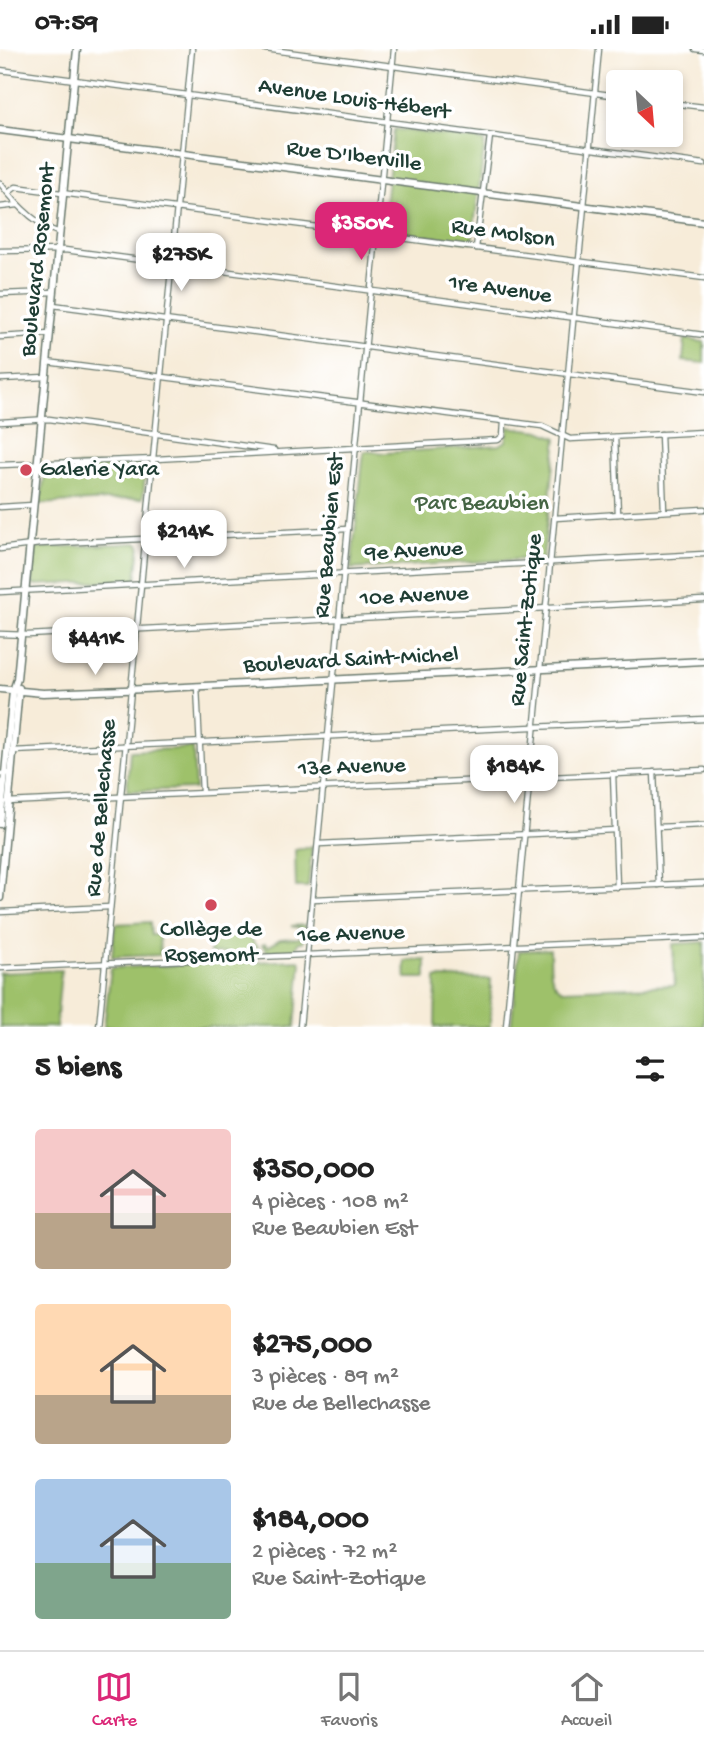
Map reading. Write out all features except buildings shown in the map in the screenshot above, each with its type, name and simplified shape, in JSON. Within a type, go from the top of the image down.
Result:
[{"type":"main road","name":"Boulevard Rosemont","points":[[0,898],[6,774],[17,683],[76,49]]},
{"type":"main road","name":"Rue D'Iberville","points":[[0,129],[704,222]]},
{"type":"main road","name":"Boulevard Saint-Michel","points":[[0,689],[16,692],[197,687],[704,661]]},
{"type":"main road","name":"Boulevard Rosemont","points":[[10,751],[6,732],[16,692]]},
{"type":"main road","name":"Boulevard Rosemont","points":[[0,821],[6,802]]},
{"type":"street","name":"Rue de Bellechasse","points":[[99,1027],[192,49]]},
{"type":"street","points":[[265,49],[606,94]]},
{"type":"street","name":"Rue Beaubien Est","points":[[300,1027],[394,49]]},
{"type":"street","name":"Rue Saint-Zotique","points":[[506,1027],[599,49]]},
{"type":"street","points":[[695,49],[704,50]]},
{"type":"street","name":"Avenue Louis-Hébert","points":[[0,70],[704,164]]},
{"type":"street","points":[[683,105],[704,107]]},
{"type":"street","points":[[476,248],[490,136]]},
{"type":"street","points":[[0,183],[18,205],[41,224],[60,233]]},
{"type":"street","name":"Rue Molson","points":[[8,193],[16,187],[704,278]]},
{"type":"street","points":[[0,207],[18,205]]},
{"type":"street","name":"1re Avenue","points":[[0,251],[58,250],[704,335]]},
{"type":"street","points":[[0,294],[54,292]]},
{"type":"street","points":[[52,305],[704,392]]},
{"type":"street","points":[[0,337],[50,334]]},
{"type":"street","points":[[47,362],[542,426],[570,439],[704,432]]},
{"type":"street","points":[[0,379],[46,377]]},
{"type":"street","points":[[0,422],[42,420],[282,451]]},
{"type":"street","points":[[0,465],[154,460],[498,440],[503,436],[504,423]]},
{"type":"street","points":[[661,435],[664,511]]},
{"type":"street","points":[[615,437],[618,514]]},
{"type":"street","points":[[0,507],[33,505]]},
{"type":"street","points":[[555,517],[704,509]]},
{"type":"street","points":[[0,549],[348,529]]},
{"type":"street","name":"9e Avenue","points":[[0,592],[704,554]]},
{"type":"street","name":"10e Avenue","points":[[0,634],[137,630],[704,600]]},
{"type":"street","points":[[197,687],[202,792]]},
{"type":"street","points":[[10,751],[704,719]]},
{"type":"street","name":"13e Avenue","points":[[6,802],[704,770]]},
{"type":"street","points":[[654,772],[659,885]]},
{"type":"street","points":[[613,774],[617,887]]},
{"type":"street","points":[[657,827],[704,825]]},
{"type":"street","points":[[318,844],[615,830]]},
{"type":"street","points":[[313,899],[704,883]]},
{"type":"street","points":[[0,912],[110,907]]},
{"type":"street","name":"16e Avenue","points":[[0,968],[704,938]]},
{"type":"green space","points":[[394,129],[485,141],[472,242],[382,230]]},
{"type":"green space","points":[[685,339],[704,342],[704,363],[683,361]]},
{"type":"green space","name":"Parc Beaubien","points":[[509,427],[540,431],[557,438],[543,558],[351,569],[364,451],[385,453],[500,445],[506,441]]},
{"type":"green space","points":[[146,463],[143,498],[40,504],[46,468]]},
{"type":"green space","points":[[140,545],[136,580],[32,583],[37,548]]},
{"type":"green space","points":[[193,748],[195,789],[127,791],[130,751]]},
{"type":"green space","points":[[312,847],[308,887],[296,887],[295,850]]},
{"type":"green space","points":[[150,922],[151,935],[159,935],[160,955],[112,957],[115,924]]},
{"type":"green space","points":[[305,925],[303,942],[299,942],[294,950],[267,952],[262,945],[268,947],[280,939],[300,938],[300,928],[291,926]]},
{"type":"green space","points":[[248,934],[260,952],[210,954],[211,936]]},
{"type":"green space","points":[[704,942],[704,1027],[511,1027],[519,951],[550,949],[552,978],[563,990],[675,985],[673,944]]},
{"type":"green space","points":[[426,960],[426,978],[406,978],[405,961]]},
{"type":"green space","points":[[301,962],[295,1027],[104,1027],[111,968]]},
{"type":"green space","points":[[61,970],[56,1027],[0,1027],[0,973]]},
{"type":"green space","points":[[436,978],[491,979],[490,1027],[435,1027]]},
{"type":"place","name":"Galerie Yara","points":[[26,470]]},
{"type":"place","name":"Collège de Rosemont","points":[[211,905]]}]
